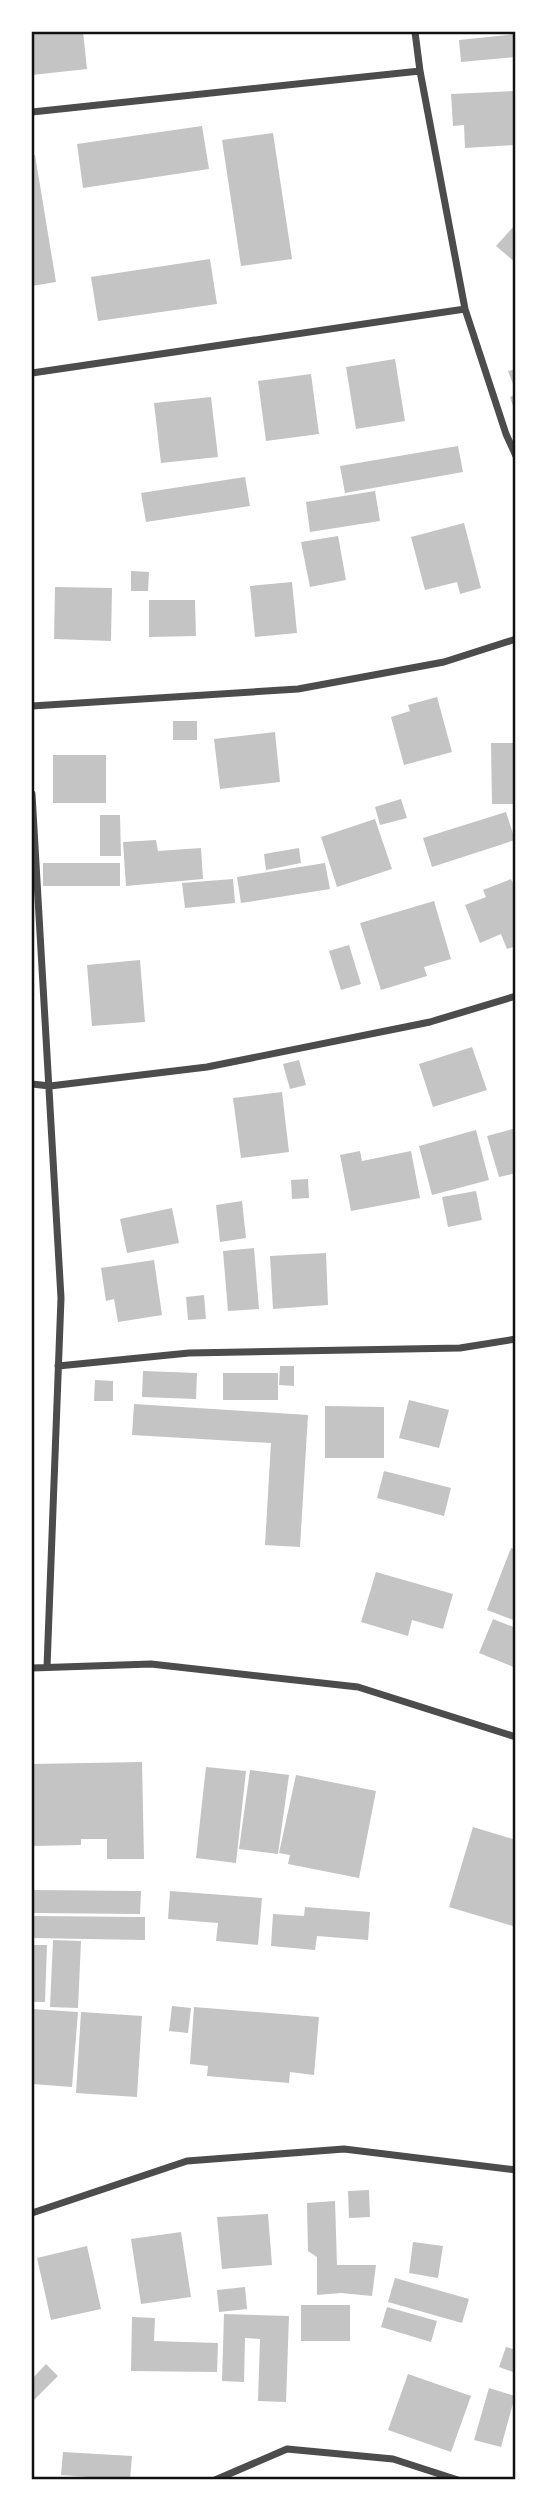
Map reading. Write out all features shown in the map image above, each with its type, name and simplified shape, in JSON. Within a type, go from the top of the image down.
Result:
[{"type":"street","points":[[415,32],[465,309],[506,434],[516,456]]},
{"type":"street","points":[[32,112],[420,71]]},
{"type":"street","points":[[32,373],[465,309]]},
{"type":"street","points":[[32,706],[298,689],[444,662],[516,639]]},
{"type":"street","points":[[32,794],[61,1298],[47,1667]]},
{"type":"street","points":[[32,1084],[50,1086],[207,1067],[430,1022],[516,996]]},
{"type":"street","points":[[58,1366],[189,1353],[460,1348],[516,1339]]},
{"type":"street","points":[[32,1668],[151,1664],[358,1687],[516,1737]]},
{"type":"street","points":[[32,2213],[187,2161],[344,2149],[516,2170]]},
{"type":"street","points":[[216,2479],[288,2449],[393,2459],[458,2480]]},
{"type":"building","points":[[32,32],[83,32],[87,69],[32,75]]},
{"type":"building","points":[[516,34],[516,57],[461,62],[459,40]]},
{"type":"building","points":[[516,91],[516,145],[465,148],[464,125],[453,126],[451,94]]},
{"type":"building","points":[[202,126],[209,169],[83,188],[77,144]]},
{"type":"building","points":[[273,133],[292,259],[241,266],[222,140]]},
{"type":"building","points":[[32,155],[35,155],[56,282],[32,286]]},
{"type":"building","points":[[516,224],[516,263],[496,246]]},
{"type":"building","points":[[210,259],[217,304],[98,321],[91,277]]},
{"type":"building","points":[[395,359],[405,421],[356,429],[346,367]]},
{"type":"building","points":[[516,369],[516,389],[515,389],[508,371]]},
{"type":"building","points":[[311,374],[319,434],[266,441],[258,381]]},
{"type":"building","points":[[516,394],[516,412],[515,412],[510,397]]},
{"type":"building","points":[[211,397],[218,457],[161,463],[154,403]]},
{"type":"building","points":[[458,446],[463,472],[345,493],[340,466]]},
{"type":"building","points":[[245,477],[250,506],[146,522],[141,493]]},
{"type":"building","points":[[375,491],[380,521],[310,532],[306,502]]},
{"type":"building","points":[[464,523],[481,588],[460,594],[457,582],[425,590],[411,537]]},
{"type":"building","points":[[338,536],[346,580],[310,587],[301,542]]},
{"type":"building","points":[[131,571],[149,572],[148,591],[131,591]]},
{"type":"building","points":[[292,582],[297,633],[255,637],[250,586]]},
{"type":"building","points":[[55,587],[112,588],[111,641],[54,639]]},
{"type":"building","points":[[149,600],[195,600],[196,636],[149,637]]},
{"type":"building","points":[[437,697],[452,752],[404,765],[391,717],[410,711],[408,705]]},
{"type":"building","points":[[173,721],[197,721],[197,740],[173,740]]},
{"type":"building","points":[[275,732],[280,782],[220,789],[214,739]]},
{"type":"building","points":[[491,743],[515,743],[516,804],[492,804]]},
{"type":"building","points":[[53,755],[106,755],[106,803],[53,803]]},
{"type":"building","points":[[401,799],[407,818],[380,825],[375,807]]},
{"type":"building","points":[[506,812],[515,840],[432,867],[423,838]]},
{"type":"building","points":[[100,815],[120,815],[121,856],[100,856]]},
{"type":"building","points":[[375,819],[392,869],[337,887],[321,837]]},
{"type":"building","points":[[156,840],[158,851],[201,848],[203,879],[126,886],[123,842]]},
{"type":"building","points":[[299,848],[301,863],[266,870],[264,854]]},
{"type":"building","points":[[43,863],[120,863],[120,886],[43,886]]},
{"type":"building","points":[[325,863],[330,889],[241,903],[237,877]]},
{"type":"building","points":[[233,879],[235,903],[185,908],[182,883]]},
{"type":"building","points":[[511,879],[516,890],[516,946],[507,949],[501,934],[480,943],[465,905],[486,897],[483,890]]},
{"type":"building","points":[[434,901],[451,959],[424,967],[427,976],[381,990],[360,923]]},
{"type":"building","points":[[349,945],[361,984],[341,990],[329,951]]},
{"type":"building","points":[[140,960],[145,1022],[92,1026],[87,965]]},
{"type":"building","points":[[472,1047],[487,1090],[433,1107],[419,1064]]},
{"type":"building","points":[[299,1060],[306,1085],[290,1089],[283,1064]]},
{"type":"building","points":[[282,1092],[289,1152],[241,1158],[233,1098]]},
{"type":"building","points":[[516,1128],[516,1173],[499,1177],[487,1136]]},
{"type":"building","points":[[476,1130],[489,1180],[432,1195],[419,1146]]},
{"type":"building","points":[[360,1151],[362,1161],[411,1151],[420,1198],[351,1211],[340,1155]]},
{"type":"building","points":[[308,1179],[309,1198],[292,1199],[291,1180]]},
{"type":"building","points":[[476,1191],[482,1220],[448,1227],[442,1197]]},
{"type":"building","points":[[242,1201],[246,1238],[220,1242],[216,1205]]},
{"type":"building","points":[[172,1208],[179,1243],[127,1253],[120,1219]]},
{"type":"building","points":[[254,1248],[259,1309],[228,1311],[223,1251]]},
{"type":"building","points":[[326,1253],[328,1305],[273,1309],[270,1256]]},
{"type":"building","points":[[154,1260],[162,1315],[118,1322],[114,1299],[106,1301],[101,1268]]},
{"type":"building","points":[[204,1295],[206,1319],[188,1320],[186,1297]]},
{"type":"building","points":[[280,1366],[294,1366],[294,1386],[279,1385]]},
{"type":"building","points":[[143,1371],[197,1373],[196,1399],[142,1397]]},
{"type":"building","points":[[223,1373],[278,1373],[278,1400],[223,1400]]},
{"type":"building","points":[[95,1380],[113,1381],[113,1401],[94,1401]]},
{"type":"building","points":[[409,1400],[449,1410],[439,1448],[399,1438]]},
{"type":"building","points":[[134,1404],[308,1415],[300,1547],[265,1545],[271,1443],[132,1435]]},
{"type":"building","points":[[325,1406],[384,1407],[384,1458],[325,1458]]},
{"type":"building","points":[[384,1471],[451,1488],[444,1516],[377,1498]]},
{"type":"building","points":[[511,1548],[516,1550],[516,1621],[487,1610]]},
{"type":"building","points":[[376,1572],[453,1594],[443,1629],[412,1620],[408,1636],[361,1622]]},
{"type":"building","points":[[493,1619],[516,1628],[516,1668],[479,1653]]},
{"type":"building","points":[[142,1762],[144,1859],[107,1859],[107,1839],[81,1839],[81,1845],[32,1846],[32,1764]]},
{"type":"building","points":[[206,1767],[246,1771],[236,1863],[196,1858]]},
{"type":"building","points":[[250,1770],[289,1775],[278,1854],[239,1849]]},
{"type":"building","points":[[296,1775],[376,1791],[359,1878],[288,1864],[290,1855],[279,1853]]},
{"type":"building","points":[[473,1827],[516,1840],[516,1927],[449,1907]]},
{"type":"building","points":[[32,1890],[141,1891],[140,1914],[32,1913]]},
{"type":"building","points":[[170,1891],[262,1898],[258,1945],[216,1941],[218,1923],[168,1919]]},
{"type":"building","points":[[305,1907],[370,1912],[368,1940],[317,1936],[315,1950],[271,1946],[273,1914],[304,1916]]},
{"type":"building","points":[[32,1916],[145,1917],[145,1940],[32,1938]]},
{"type":"building","points":[[53,1940],[81,1941],[78,2008],[50,2007]]},
{"type":"building","points":[[32,1945],[47,1945],[45,2002],[32,2002]]},
{"type":"building","points":[[172,2006],[191,2008],[188,2033],[169,2031]]},
{"type":"building","points":[[194,2007],[319,2017],[314,2075],[290,2072],[289,2083],[207,2076],[208,2066],[190,2064]]},
{"type":"building","points":[[32,2009],[78,2012],[72,2087],[32,2084]]},
{"type":"building","points":[[81,2012],[142,2016],[137,2097],[76,2093]]},
{"type":"building","points":[[369,2190],[370,2217],[349,2218],[348,2191]]},
{"type":"building","points":[[335,2201],[337,2265],[376,2265],[372,2296],[341,2293],[317,2295],[317,2257],[308,2251],[307,2203]]},
{"type":"building","points":[[268,2214],[272,2265],[222,2269],[217,2217]]},
{"type":"building","points":[[181,2232],[191,2297],[141,2304],[131,2239]]},
{"type":"building","points":[[413,2242],[443,2246],[438,2278],[409,2273]]},
{"type":"building","points":[[87,2246],[101,2309],[51,2320],[37,2258]]},
{"type":"building","points":[[395,2278],[469,2299],[462,2323],[388,2302]]},
{"type":"building","points":[[245,2287],[247,2309],[219,2312],[217,2290]]},
{"type":"building","points":[[301,2305],[350,2305],[350,2341],[301,2341]]},
{"type":"building","points":[[387,2307],[437,2321],[431,2342],[381,2327]]},
{"type":"building","points":[[224,2314],[289,2316],[286,2402],[258,2401],[260,2339],[245,2338],[244,2382],[222,2381]]},
{"type":"building","points":[[132,2317],[155,2318],[154,2341],[218,2343],[217,2372],[131,2371]]},
{"type":"building","points":[[506,2347],[516,2350],[516,2373],[499,2367]]},
{"type":"building","points":[[46,2364],[58,2376],[32,2402],[32,2379]]},
{"type":"building","points":[[408,2374],[471,2396],[451,2452],[388,2430]]},
{"type":"building","points":[[489,2388],[515,2396],[501,2447],[474,2440]]},
{"type":"building","points":[[63,2452],[132,2456],[130,2480],[61,2475]]}]
